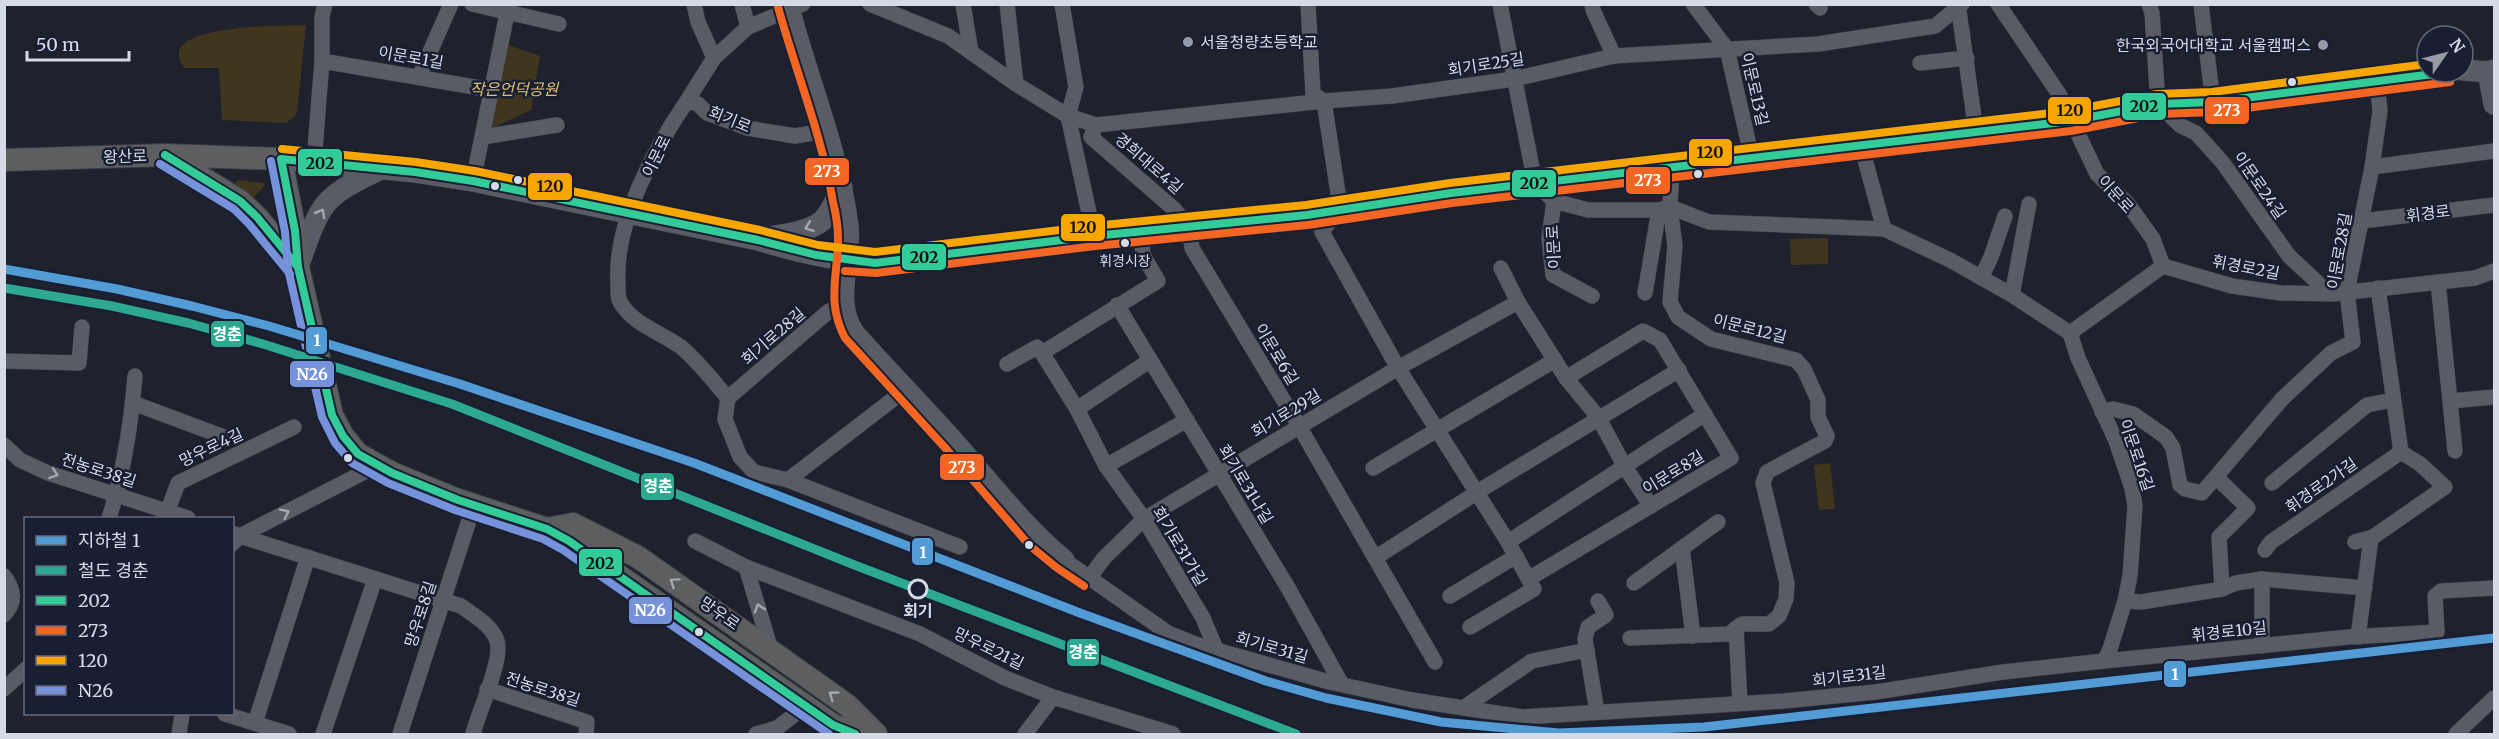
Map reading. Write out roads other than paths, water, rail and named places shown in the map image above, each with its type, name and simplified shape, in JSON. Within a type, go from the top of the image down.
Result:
[{"type":"main road","points":[[793,7],[842,188],[848,229],[844,307],[846,321],[854,333],[956,444],[1030,530],[1064,560]]},
{"type":"main road","points":[[2475,70],[2491,71],[2494,104]]},
{"type":"main road","points":[[281,159],[381,168],[473,181],[758,240],[795,251],[846,261],[875,263],[1094,236],[1337,211],[1451,193],[2070,121],[2158,104],[2213,102],[2415,76]]},
{"type":"main road","points":[[165,154],[240,201],[257,217],[298,267],[317,219],[326,203],[381,168]]},
{"type":"main road","name":"왕산로","points":[[4,160],[165,154],[281,159]]},
{"type":"main road","name":"망우로","points":[[281,159],[295,231],[298,267],[332,415],[343,436],[358,454],[376,466],[474,505],[547,529],[600,561],[833,725],[855,735]]},
{"type":"main road","points":[[758,240],[805,230],[815,225],[827,215],[842,188]]},
{"type":"main road","name":"망우로","points":[[547,529],[573,524],[638,557],[847,705],[876,735]]},
{"type":"street","points":[[314,162],[322,61],[322,17],[325,4]]},
{"type":"street","points":[[419,77],[451,4]]},
{"type":"street","points":[[472,4],[508,8],[559,24]]},
{"type":"street","points":[[694,4],[698,22],[714,58]]},
{"type":"street","points":[[742,4],[748,27],[793,7]]},
{"type":"street","name":"회기로25길","points":[[870,4],[948,36],[1068,117],[1096,125],[1324,100],[1392,96],[1514,78],[1614,56],[1818,44],[1918,30],[1940,24],[1960,5]]},
{"type":"street","points":[[963,4],[971,52]]},
{"type":"street","points":[[1007,4],[1016,84]]},
{"type":"street","points":[[1062,4],[1076,87],[1068,117],[1094,236]]},
{"type":"street","points":[[1308,4],[1313,94],[1324,100],[1338,193],[1337,211],[1322,232],[1398,368],[1530,579]]},
{"type":"street","points":[[1500,4],[1525,122],[1535,183]]},
{"type":"street","points":[[1592,4],[1614,56]]},
{"type":"street","name":"이문로13길","points":[[1693,4],[1727,49],[1752,158]]},
{"type":"street","name":"이문로","points":[[1998,4],[2059,94],[2070,121],[2101,180],[2122,198],[2153,239],[2163,266]]},
{"type":"street","points":[[2149,4],[2152,13],[2158,104]]},
{"type":"street","points":[[2201,4],[2213,102]]},
{"type":"street","points":[[1960,5],[1976,131]]},
{"type":"street","points":[[473,181],[508,8]]},
{"type":"street","name":"회기로","points":[[748,27],[714,58],[687,101],[698,104],[707,113],[747,128],[795,136],[825,131]]},
{"type":"street","points":[[1920,63],[1967,58]]},
{"type":"street","name":"이문로1길","points":[[322,61],[492,90]]},
{"type":"street","name":"이문로28길","points":[[2102,412],[2113,408],[2133,414],[2166,437],[2173,448],[2180,483],[2185,489],[2202,493],[2282,399],[2331,353],[2353,342],[2347,292],[2372,167],[2381,108],[2377,81]]},
{"type":"street","name":"이문로","points":[[687,101],[673,122],[628,213],[617,269],[619,302],[630,316],[662,333],[684,349],[728,398]]},
{"type":"street","name":"이문로24길","points":[[2158,104],[2181,126],[2196,133],[2227,167],[2260,219],[2289,256],[2317,282],[2326,294]]},
{"type":"street","points":[[483,137],[557,125]]},
{"type":"street","name":"경희대로4길","points":[[1096,125],[1091,136],[1174,209],[1189,228]]},
{"type":"street","points":[[1861,146],[1884,229]]},
{"type":"street","points":[[2372,167],[2494,151]]},
{"type":"street","name":"이문로12길","points":[[1646,293],[1672,168]]},
{"type":"street","name":"이문로","points":[[1535,183],[1554,201],[1550,238],[1553,275],[1592,296]]},
{"type":"street","points":[[1554,201],[1588,210],[1664,208],[1709,222],[1884,229],[2012,295],[2070,333],[2163,266]]},
{"type":"street","points":[[2012,295],[2029,204]]},
{"type":"street","name":"휘경로","points":[[2362,221],[2494,205]]},
{"type":"street","name":"이문로12길","points":[[1630,638],[1729,634],[1742,624],[1768,624],[1779,616],[1785,599],[1787,583],[1763,483],[1767,472],[1823,442],[1827,435],[1818,417],[1818,400],[1804,369],[1796,360],[1711,339],[1682,321],[1673,311],[1670,302],[1675,246],[1664,208]]},
{"type":"street","points":[[1981,278],[2005,216]]},
{"type":"street","name":"이문로6길","points":[[1189,228],[1192,249],[1299,426],[1435,662]]},
{"type":"street","points":[[1007,364],[1038,347],[1042,353],[1158,281],[1143,255],[1141,232]]},
{"type":"street","name":"휘경로2길","points":[[2163,266],[2232,286],[2282,293],[2326,294],[2475,278],[2494,271]]},
{"type":"street","points":[[1502,268],[1518,302],[1566,378],[1598,417],[1625,467],[1652,506]]},
{"type":"street","points":[[2438,282],[2455,452]]},
{"type":"street","points":[[2355,542],[2371,538],[2445,488],[2420,464],[2401,452],[2378,288]]},
{"type":"street","name":"회기로29길","points":[[1090,577],[1104,558],[1144,519],[1398,368],[1518,302]]},
{"type":"street","name":"회기로31나길","points":[[1117,305],[1287,586],[1341,683]]},
{"type":"street","name":"회기로28길","points":[[728,398],[830,311],[844,307]]},
{"type":"street","points":[[4,361],[79,363],[82,327]]},
{"type":"street","name":"이문로8길","points":[[1470,627],[1534,589],[1530,579],[1731,458],[1660,340],[1643,331],[1566,378]]},
{"type":"street","name":"이문로16길","points":[[2070,333],[2116,441],[2132,488],[2135,506],[2130,576],[2125,601],[2104,661]]},
{"type":"street","name":"회기로31가길","points":[[1042,353],[1077,409],[1106,466],[1144,519],[1203,618],[1216,650]]},
{"type":"street","points":[[1373,468],[1555,360]]},
{"type":"street","points":[[1077,409],[1149,361]]},
{"type":"street","points":[[1375,558],[1598,417],[1679,370]]},
{"type":"street","points":[[110,517],[117,495],[131,424],[135,376]]},
{"type":"street","points":[[788,480],[905,390]]},
{"type":"street","points":[[2451,401],[2494,397]]},
{"type":"street","points":[[728,398],[725,419],[740,457],[754,472],[788,480],[960,547]]},
{"type":"street","name":"휘경로2가길","points":[[2272,483],[2367,405],[2393,400]]},
{"type":"street","points":[[133,403],[224,437]]},
{"type":"street","points":[[1625,467],[1705,414]]},
{"type":"street","points":[[1106,466],[1187,420]]},
{"type":"street","name":"망우로4길","points":[[167,515],[178,483],[294,427]]},
{"type":"street","name":"전농로38길","points":[[6,450],[20,460],[48,473],[117,495],[167,515]]},
{"type":"street","name":"휘경로2가길","points":[[2265,550],[2271,542],[2401,452]]},
{"type":"street","name":"전농로38길","points":[[235,538],[376,466]]},
{"type":"street","name":"이문로8길","points":[[1508,542],[1625,467]]},
{"type":"street","points":[[2216,477],[2248,508],[2219,537],[2222,588]]},
{"type":"street","name":"망우로8길","points":[[400,735],[474,505]]},
{"type":"street","points":[[1634,583],[1718,522]]},
{"type":"street","name":"전농로38길","points":[[235,538],[308,557],[461,606],[485,623],[497,640],[498,655],[473,735]]},
{"type":"street","points":[[2358,637],[2371,538]]},
{"type":"street","name":"망우로21길","points":[[695,542],[746,567],[920,634],[1005,678],[1053,697],[1173,735]]},
{"type":"street","points":[[1682,548],[1693,636]]},
{"type":"street","points":[[1450,596],[1516,556]]},
{"type":"street","points":[[255,723],[308,557]]},
{"type":"street","points":[[1064,560],[1090,577]]},
{"type":"street","points":[[746,567],[771,650]]},
{"type":"street","points":[[4,576],[11,585],[13,593],[10,608],[4,615]]},
{"type":"street","name":"회기로31길","points":[[1090,577],[1168,633],[1216,650],[1329,682],[1412,700],[1522,717],[1784,702],[1876,692],[2003,672],[2104,661]]},
{"type":"street","points":[[323,735],[375,579]]},
{"type":"street","points":[[2125,601],[2141,602],[2262,579],[2365,588]]},
{"type":"street","points":[[2262,579],[2262,646]]},
{"type":"street","name":"휘경로10길","points":[[2104,661],[2358,637],[2437,632],[2435,596],[2437,593],[2494,588]]},
{"type":"street","points":[[1596,712],[1585,639],[1588,627],[1606,615],[1598,601]]},
{"type":"street","points":[[1737,628],[1740,703]]},
{"type":"street","points":[[1462,708],[1532,661],[1587,650]]},
{"type":"street","points":[[4,689],[24,671]]},
{"type":"street","name":"전농로38길","points":[[487,689],[586,728]]},
{"type":"street","points":[[1025,735],[1053,697]]},
{"type":"street","points":[[2456,735],[2494,698]]},
{"type":"street","points":[[756,735],[777,728],[806,706]]},
{"type":"street","points":[[178,735],[182,715]]},
{"type":"street","points":[[228,715],[289,735]]},
{"type":"street","points":[[1522,717],[1529,735]]},
{"type":"metro line","name":"1","points":[[4,269],[117,289],[192,306],[269,326],[460,384],[694,463],[1080,613],[1266,681],[1326,698],[1441,722],[1559,733],[1704,727],[2494,638]]},
{"type":"rail line","name":"경춘","points":[[4,288],[112,306],[188,323],[263,344],[452,404],[857,566],[1296,734]]},
{"type":"place","name":"서울청량초등학교","points":[[1188,42]]},
{"type":"place","name":"한국외국어대학교 서울캠퍼스","points":[[2323,45]]},
{"type":"place","name":"휘경시장","points":[[1125,243]]},
{"type":"place","name":"회기","points":[[918,589]]},
{"type":"park label","name":"작은언덕공원","points":[[514,89]]}]
